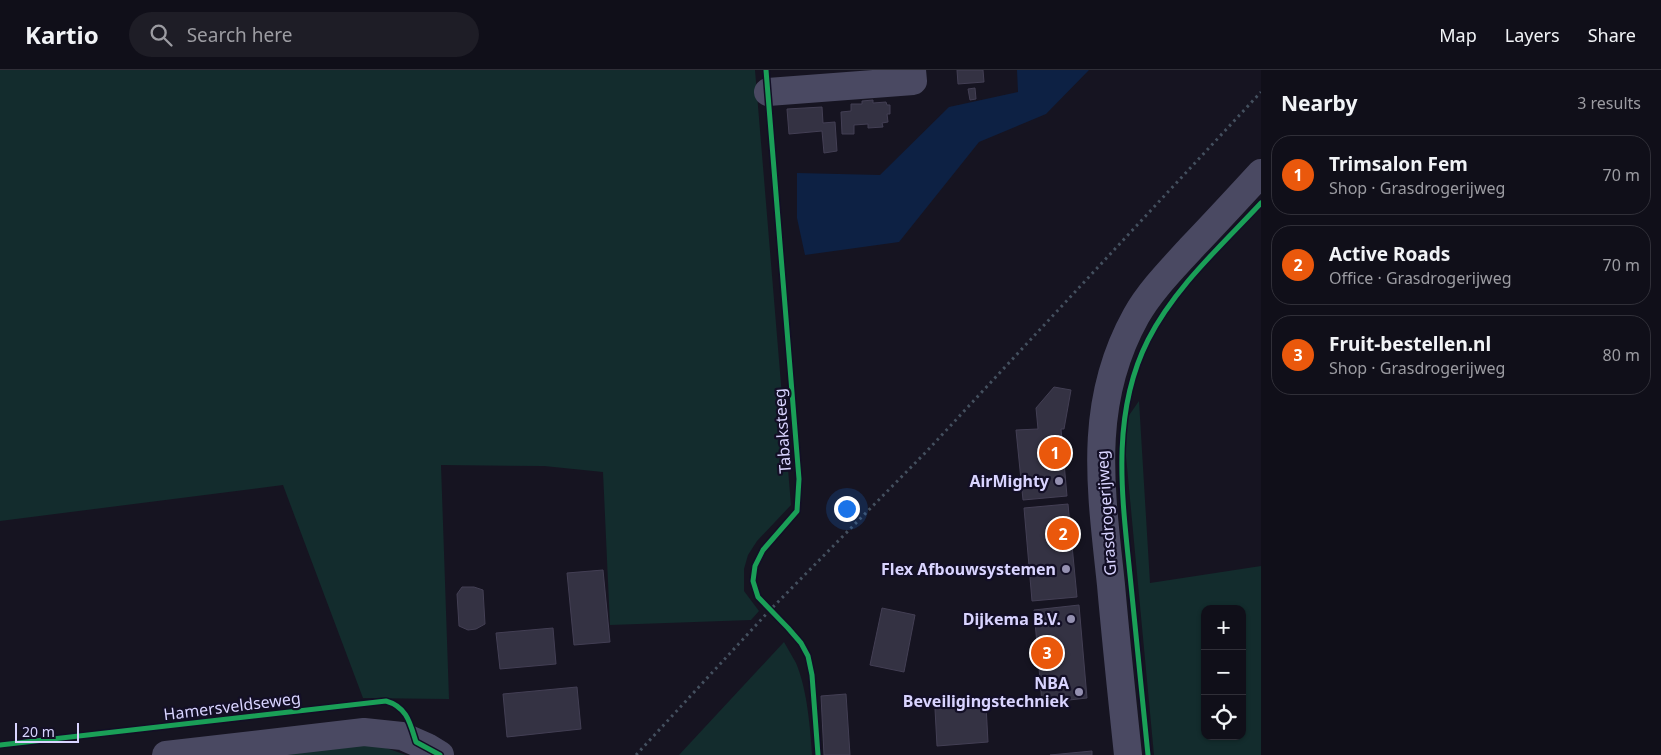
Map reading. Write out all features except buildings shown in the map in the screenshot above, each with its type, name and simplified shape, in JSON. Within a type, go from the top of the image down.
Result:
[{"type":"street","points":[[767,87],[913,76]]},
{"type":"street","name":"Grasdrogerijweg","points":[[1128,755],[1102,498],[1101,431],[1104,401],[1115,362],[1136,315],[1156,287],[1261,173]]},
{"type":"street","points":[[166,755],[364,732],[402,736],[440,755]]},
{"type":"path","points":[[636,755],[770,610],[926,452],[1261,92]]},
{"type":"path","points":[[764,604],[776,616]]},
{"type":"green space","points":[[0,70],[755,70],[791,505],[757,541],[748,555],[744,569],[744,591],[759,611],[751,620],[610,625],[603,472],[544,466],[441,465],[449,699],[363,698],[283,485],[0,521]]},
{"type":"green space","points":[[1139,401],[1150,583],[1261,566],[1261,755],[1154,755],[1123,424]]},
{"type":"green space","points":[[784,642],[796,663],[803,684],[812,755],[679,755]]},
{"type":"green space","points":[[372,743],[406,755],[231,755]]},
{"type":"water","points":[[1017,70],[1089,70],[1046,114],[979,142],[899,242],[805,255],[797,218],[797,173],[880,175],[949,107],[1018,92]]},
{"type":"cycle path","name":"Tabaksteeg","points":[[766,70],[799,479],[797,511],[763,550],[755,566],[753,581],[758,597],[801,643],[808,656],[812,675],[818,755]]},
{"type":"cycle path","points":[[1148,755],[1123,492],[1123,430],[1128,399],[1136,369],[1148,340],[1171,302],[1261,203]]},
{"type":"cycle path","name":"Hamersveldseweg","points":[[0,745],[386,701],[399,707],[407,717],[416,742],[440,755]]},
{"type":"place","name":"Trimsalon Fem","points":[[1055,453]]},
{"type":"place","name":"AirMighty","points":[[1059,481]]},
{"type":"place","name":"Active Roads","points":[[1063,534]]},
{"type":"place","name":"Flex Afbouwsystemen","points":[[1066,569]]},
{"type":"place","name":"Dijkema B.V.","points":[[1071,619]]},
{"type":"place","name":"Fruit-bestellen.nl","points":[[1047,653]]},
{"type":"place","name":"NBA Beveiligingstechniek","points":[[1079,692]]}]
